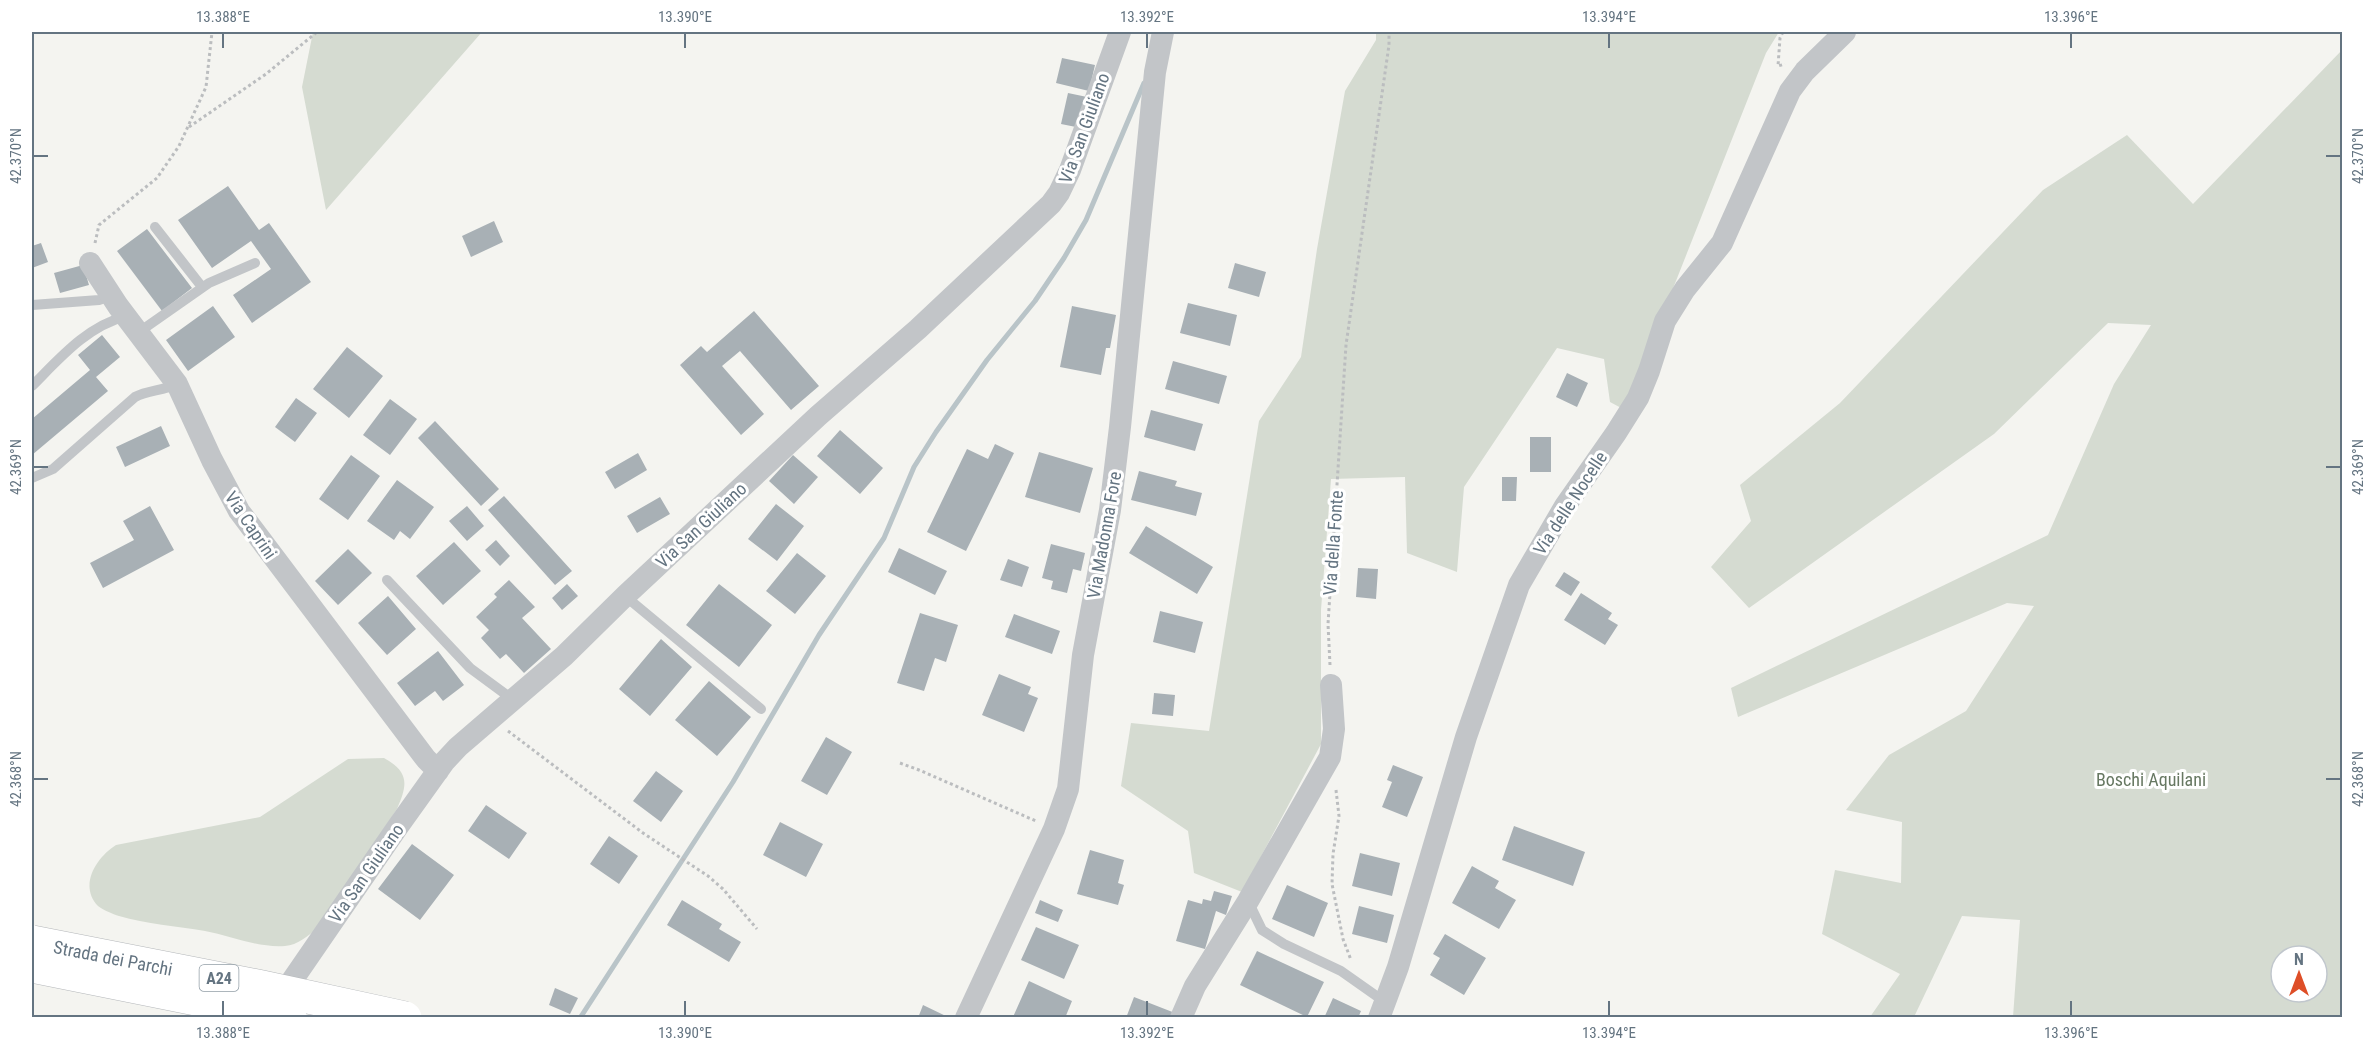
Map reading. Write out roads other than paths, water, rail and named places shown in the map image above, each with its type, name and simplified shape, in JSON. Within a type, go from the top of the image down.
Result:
[{"type":"highway","name":"Strada dei Parchi","points":[[32,942],[405,1017]]},
{"type":"highway","name":"Strada dei Parchi","points":[[32,966],[290,1017]]},
{"type":"street","name":"Via San Giuliano","points":[[267,1017],[438,771],[458,747],[489,718],[564,656],[818,416],[918,329],[1051,204],[1070,170],[1120,32]]},
{"type":"street","name":"Via Madonna Fore","points":[[966,1017],[1054,829],[1068,789],[1083,655],[1110,510],[1155,72],[1163,32]]},
{"type":"street","name":"Via delle Nocelle","points":[[1382,1010],[1398,967],[1466,737],[1519,585],[1565,506],[1638,398],[1665,321],[1685,289],[1722,243],[1790,91],[1804,71],[1845,32]]},
{"type":"street","name":"Via Caprini","points":[[90,263],[111,296],[177,384],[239,512],[426,759],[438,771]]},
{"type":"street","points":[[1181,1017],[1195,986],[1248,901],[1330,757],[1334,739],[1331,685]]},
{"type":"lane","points":[[155,227],[202,287]]},
{"type":"lane","points":[[32,386],[89,332],[105,323],[132,324],[255,262]]},
{"type":"lane","points":[[32,305],[99,300],[111,296]]},
{"type":"lane","points":[[32,478],[53,469],[135,397],[147,392],[165,390],[177,384]]},
{"type":"lane","points":[[387,580],[470,668],[512,699]]},
{"type":"lane","points":[[625,597],[761,709]]},
{"type":"lane","points":[[1248,901],[1262,930],[1284,944],[1341,971],[1361,987],[1382,1010]]},
{"type":"waterway","points":[[580,1018],[733,782],[819,635],[884,538],[914,467],[936,432],[987,360],[1035,301],[1064,258],[1086,220],[1144,83]]},
{"type":"park label","name":"Boschi Aquilani","points":[[2151,779]]}]
